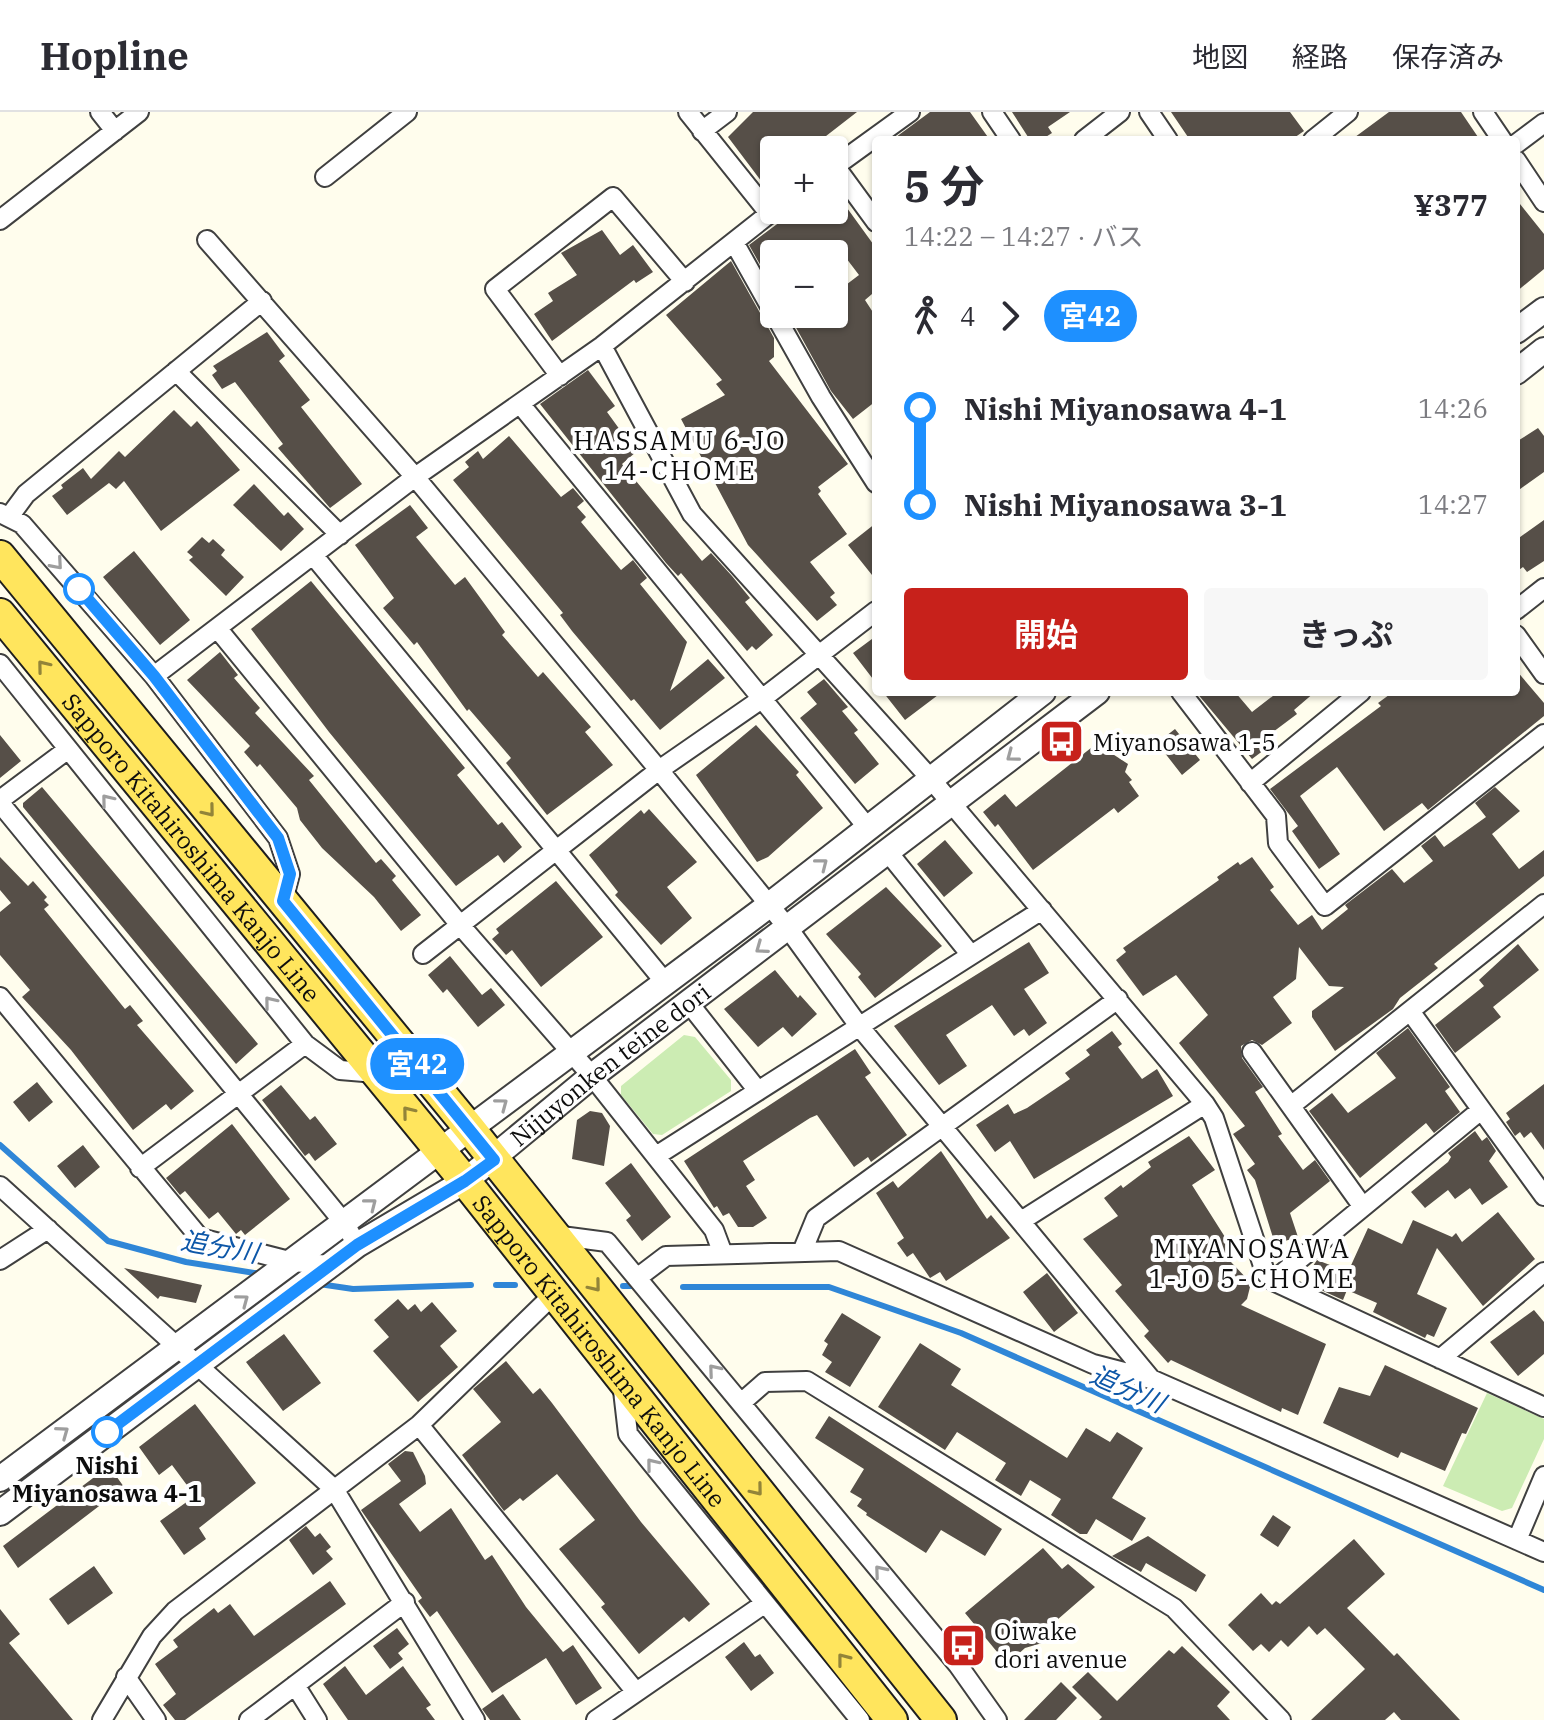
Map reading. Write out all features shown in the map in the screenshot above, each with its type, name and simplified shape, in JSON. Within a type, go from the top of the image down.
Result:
[{"type":"main road","name":"Sapporo Kitahiroshima Kanjo Line","points":[[0,556],[470,1129],[941,1720]]},
{"type":"main road","name":"Sapporo Kitahiroshima Kanjo Line","points":[[0,614],[465,1181],[892,1720]]},
{"type":"street","points":[[100,112],[115,131]]},
{"type":"street","points":[[0,220],[139,112]]},
{"type":"street","points":[[325,177],[407,112]]},
{"type":"street","points":[[688,112],[760,197]]},
{"type":"street","points":[[702,131],[727,112]]},
{"type":"street","points":[[877,136],[910,112]]},
{"type":"street","points":[[992,112],[1008,136]]},
{"type":"street","points":[[1089,136],[1120,112]]},
{"type":"street","points":[[1149,112],[1165,136]]},
{"type":"street","points":[[1318,136],[1348,112]]},
{"type":"street","points":[[1483,112],[1499,136]]},
{"type":"street","points":[[1520,141],[1544,123]]},
{"type":"street","points":[[848,157],[872,139]]},
{"type":"street","points":[[1520,166],[1544,202]]},
{"type":"street","points":[[848,184],[872,217]]},
{"type":"street","points":[[560,376],[495,289],[613,197],[685,282]]},
{"type":"street","points":[[154,676],[415,477],[602,346],[760,222]]},
{"type":"street","points":[[207,240],[415,477],[659,770],[788,928],[859,1026],[1151,1379]]},
{"type":"street","points":[[735,244],[821,397],[872,477]]},
{"type":"street","points":[[262,301],[26,494],[5,515],[22,524],[154,676],[278,838],[290,874],[283,901]]},
{"type":"street","points":[[1520,328],[1544,310]]},
{"type":"street","points":[[602,346],[692,514],[951,802],[1205,1104],[1214,1118],[1265,1272],[1273,1281],[1544,1407]]},
{"type":"street","points":[[1520,369],[1544,350]]},
{"type":"street","points":[[176,371],[340,535]]},
{"type":"street","points":[[521,405],[868,828]]},
{"type":"street","points":[[313,555],[559,848],[664,981]]},
{"type":"street","points":[[1520,607],[1544,588]]},
{"type":"street","points":[[423,954],[659,770],[763,698],[872,614]]},
{"type":"street","points":[[217,628],[460,925],[592,1076],[714,1230],[723,1254]]},
{"type":"street","points":[[1520,641],[1544,674]]},
{"type":"street","points":[[0,664],[305,1044],[340,1070],[376,1073]]},
{"type":"street","name":"Nijuyonken teine dori","points":[[0,1513],[326,1268],[351,1234],[470,1129],[768,906],[1038,696]]},
{"type":"street","name":"Nijuyonken teine dori","points":[[0,1479],[289,1265],[465,1181],[592,1076],[1092,696]]},
{"type":"street","points":[[1184,696],[1276,816],[1278,843],[1325,906],[1544,734]]},
{"type":"street","points":[[1250,783],[1356,696]]},
{"type":"street","points":[[67,750],[0,802],[351,1234]]},
{"type":"street","points":[[887,851],[971,955]]},
{"type":"street","points":[[1292,1105],[1544,904]]},
{"type":"street","points":[[656,1156],[1042,910]]},
{"type":"street","points":[[0,997],[200,1238],[289,1265],[326,1268]]},
{"type":"street","points":[[802,1252],[816,1218],[1118,999]]},
{"type":"street","points":[[688,1002],[758,1091]]},
{"type":"street","points":[[1410,1011],[1544,1196]]},
{"type":"street","points":[[140,1168],[305,1044]]},
{"type":"street","points":[[1252,1052],[1363,1207]]},
{"type":"street","points":[[1021,1221],[1205,1104]]},
{"type":"street","points":[[1273,1281],[1481,1110]]},
{"type":"street","points":[[0,1186],[334,1489],[475,1720]]},
{"type":"street","points":[[0,1260],[48,1229]]},
{"type":"street","points":[[554,1235],[607,1242],[958,1665],[997,1720]]},
{"type":"street","points":[[637,1278],[666,1256],[839,1251],[1093,1364],[1151,1379],[1544,1552]]},
{"type":"street","points":[[1440,1359],[1544,1272]]},
{"type":"street","points":[[102,1720],[152,1636],[183,1603],[419,1425],[554,1294]]},
{"type":"street","points":[[622,1379],[628,1434],[860,1720]]},
{"type":"street","points":[[741,1403],[765,1382],[807,1381],[1174,1608],[1281,1720]]},
{"type":"street","points":[[419,1425],[636,1692]]},
{"type":"street","points":[[1517,1540],[1544,1476]]},
{"type":"street","points":[[249,1720],[405,1602]]},
{"type":"street","points":[[596,1720],[764,1604]]},
{"type":"street","points":[[126,1677],[156,1720]]},
{"type":"street","points":[[295,1685],[317,1720]]},
{"type":"green space","points":[[684,1035],[695,1037],[731,1080],[731,1091],[662,1135],[653,1134],[621,1095],[621,1086]]},
{"type":"green space","points":[[1487,1393],[1544,1419],[1544,1439],[1512,1508],[1502,1511],[1443,1486]]},
{"type":"building","points":[[753,112],[857,112],[826,136],[760,136],[760,179],[728,137]]},
{"type":"building","points":[[930,112],[970,112],[987,136],[897,136]]},
{"type":"building","points":[[1012,112],[1070,112],[1048,127],[1052,133],[1047,136],[1027,136]]},
{"type":"building","points":[[1171,112],[1290,112],[1304,131],[1297,136],[1187,136]]},
{"type":"building","points":[[1389,112],[1461,112],[1477,136],[1356,136]]},
{"type":"building","points":[[1520,204],[1544,234],[1544,269],[1520,289]]},
{"type":"building","points":[[848,209],[872,242],[872,294],[865,300],[872,311],[872,404],[853,419],[831,391],[796,328],[848,328],[848,283],[859,275],[848,261],[848,240],[760,240],[760,264],[749,245],[777,224],[848,224]]},
{"type":"building","points":[[602,230],[620,255],[633,245],[653,272],[636,283],[634,280],[552,341],[534,314],[553,301],[548,293],[577,275],[561,253]]},
{"type":"building","points":[[731,261],[760,313],[760,328],[768,328],[774,338],[774,357],[769,361],[848,464],[818,487],[821,491],[818,494],[847,534],[810,562],[835,593],[830,597],[837,605],[817,621],[748,545],[681,419],[725,395],[716,384],[722,380],[666,315]]},
{"type":"building","points":[[267,332],[285,356],[279,361],[310,400],[301,407],[362,484],[330,508],[278,448],[283,444],[235,382],[222,389],[212,375],[217,371],[213,366]]},
{"type":"building","points":[[588,370],[615,406],[607,412],[636,452],[622,464],[702,561],[711,553],[732,576],[750,598],[745,602],[773,635],[756,650],[752,646],[747,651],[681,573],[678,576],[666,563],[540,404]]},
{"type":"building","points":[[174,410],[191,427],[197,421],[240,470],[161,531],[124,481],[116,489],[109,483],[67,515],[52,496],[63,488],[61,485],[83,468],[91,479],[119,451],[125,457]]},
{"type":"building","points":[[1538,428],[1544,436],[1544,472],[1520,489],[1520,439]]},
{"type":"building","points":[[509,436],[561,497],[573,488],[584,501],[577,507],[586,517],[581,522],[621,570],[633,560],[647,578],[640,584],[687,642],[670,691],[708,659],[725,678],[660,730],[634,699],[631,701],[572,631],[560,615],[563,613],[453,480],[469,467],[465,462],[478,451],[483,459]]},
{"type":"building","points":[[254,484],[284,516],[288,512],[304,529],[281,551],[233,505]]},
{"type":"building","points":[[410,505],[428,528],[416,537],[455,585],[465,577],[505,632],[502,635],[538,677],[543,672],[591,727],[585,732],[613,765],[547,815],[506,763],[511,758],[469,709],[467,711],[417,642],[414,645],[383,608],[394,598],[355,545]]},
{"type":"building","points":[[1544,520],[1544,561],[1527,572],[1523,567],[1520,569],[1520,537]]},
{"type":"building","points":[[872,526],[872,575],[848,545]]},
{"type":"building","points":[[202,537],[209,543],[213,539],[225,550],[221,555],[244,577],[226,596],[189,560],[193,557],[187,552]]},
{"type":"building","points":[[134,551],[190,620],[160,645],[103,577]]},
{"type":"building","points":[[311,581],[465,768],[457,775],[498,825],[502,822],[522,847],[504,863],[498,855],[456,886],[329,732],[251,629]]},
{"type":"building","points":[[872,639],[872,678],[853,653]]},
{"type":"building","points":[[220,652],[238,675],[234,678],[260,708],[255,713],[314,776],[309,780],[376,863],[381,859],[396,876],[392,880],[421,915],[401,931],[374,897],[322,848],[300,820],[297,808],[260,764],[257,767],[244,752],[250,746],[187,680]]},
{"type":"building","points":[[1520,675],[1544,703],[1544,716],[1428,810],[1422,803],[1384,831],[1337,767],[1300,796],[1340,854],[1319,869],[1292,831],[1298,826],[1270,789],[1381,706],[1378,703],[1388,696],[1520,696]]},
{"type":"building","points":[[824,679],[848,707],[842,711],[858,730],[854,733],[879,764],[855,784],[800,718],[817,704],[807,692]]},
{"type":"building","points":[[886,696],[937,696],[905,720]]},
{"type":"building","points":[[1199,696],[1238,696],[1252,712],[1273,696],[1310,696],[1294,710],[1297,714],[1269,735],[1271,738],[1265,742],[1268,747],[1252,759]]},
{"type":"building","points":[[756,725],[799,772],[796,775],[823,808],[768,857],[757,862],[696,775]]},
{"type":"building","points":[[1175,729],[1200,760],[1182,775],[1157,743]]},
{"type":"building","points":[[0,735],[21,761],[0,778]]},
{"type":"building","points":[[1096,744],[1104,754],[1108,751],[1128,764],[1125,772],[1139,796],[1118,813],[1114,808],[1033,870],[998,824],[995,827],[983,812],[1005,794],[1016,807]]},
{"type":"building","points":[[42,787],[258,1044],[236,1064],[23,807],[23,803]]},
{"type":"building","points":[[1495,787],[1520,811],[1492,834],[1519,869],[1544,850],[1544,876],[1434,964],[1438,968],[1400,998],[1393,1009],[1335,1051],[1312,1017],[1312,1011],[1344,987],[1329,986],[1299,947],[1296,979],[1273,997],[1292,1023],[1262,1045],[1252,1040],[1241,1046],[1242,1058],[1263,1087],[1255,1092],[1282,1134],[1278,1136],[1303,1170],[1315,1160],[1330,1181],[1290,1213],[1298,1237],[1275,1244],[1255,1180],[1247,1170],[1255,1164],[1233,1134],[1245,1126],[1179,1043],[1208,1015],[1176,975],[1143,996],[1116,960],[1126,952],[1123,948],[1219,880],[1217,877],[1238,862],[1240,865],[1252,857],[1274,887],[1270,890],[1298,925],[1312,915],[1322,930],[1348,909],[1345,905],[1392,869],[1404,883],[1433,861],[1421,846],[1435,835],[1444,847],[1486,817],[1475,803]]},
{"type":"building","points":[[649,809],[697,862],[667,887],[692,918],[661,945],[615,895],[618,892],[589,855],[641,810],[644,814]]},
{"type":"building","points":[[945,840],[973,873],[944,897],[917,864]]},
{"type":"building","points":[[0,857],[28,886],[33,881],[47,897],[44,900],[49,905],[44,909],[125,1009],[130,1005],[143,1021],[137,1025],[194,1091],[171,1110],[166,1104],[133,1130],[71,1050],[22,997],[30,990],[0,955],[0,912],[11,903],[0,890]]},
{"type":"building","points":[[556,881],[603,937],[541,987],[512,950],[506,955],[492,939],[499,933],[496,929]]},
{"type":"building","points":[[886,887],[942,946],[875,998],[858,977],[861,974],[826,934]]},
{"type":"building","points":[[1029,942],[1049,973],[1024,989],[1047,1023],[1029,1036],[1024,1029],[1014,1036],[992,1005],[946,1035],[967,1066],[939,1085],[894,1026]]},
{"type":"building","points":[[1518,944],[1539,970],[1493,1007],[1501,1017],[1455,1053],[1435,1025],[1484,986],[1479,980]]},
{"type":"building","points":[[450,956],[482,995],[491,988],[505,1005],[478,1027],[447,989],[443,993],[428,975]]},
{"type":"building","points":[[775,970],[798,998],[800,995],[817,1014],[792,1037],[783,1027],[758,1047],[724,1009]]},
{"type":"building","points":[[1408,1028],[1450,1087],[1445,1091],[1460,1112],[1434,1133],[1426,1123],[1360,1178],[1309,1111],[1332,1093],[1348,1113],[1396,1078],[1376,1053]]},
{"type":"building","points":[[1112,1031],[1122,1044],[1118,1047],[1142,1079],[1157,1069],[1173,1096],[1034,1179],[1010,1141],[995,1152],[976,1125],[1008,1104],[1014,1114],[1027,1108],[1070,1079],[1065,1073],[1090,1055],[1086,1050]]},
{"type":"building","points":[[855,1049],[871,1073],[865,1077],[907,1135],[871,1162],[868,1157],[854,1167],[817,1115],[810,1118],[743,1161],[755,1180],[746,1186],[767,1218],[753,1227],[738,1227],[729,1213],[723,1216],[717,1206],[714,1208],[684,1161]]},
{"type":"building","points":[[37,1082],[53,1102],[29,1122],[13,1102]]},
{"type":"building","points":[[1544,1084],[1544,1150],[1531,1132],[1524,1138],[1520,1132],[1515,1136],[1506,1122],[1510,1119],[1506,1113]]},
{"type":"building","points":[[281,1085],[310,1120],[315,1116],[337,1144],[315,1161],[309,1153],[305,1156],[262,1100]]},
{"type":"building","points":[[590,1111],[602,1113],[610,1126],[604,1166],[572,1159],[577,1120]]},
{"type":"building","points":[[232,1124],[290,1199],[245,1235],[241,1230],[236,1234],[218,1212],[209,1219],[185,1191],[180,1195],[166,1178]]},
{"type":"building","points":[[1475,1131],[1482,1141],[1487,1137],[1496,1151],[1489,1161],[1508,1187],[1482,1205],[1470,1188],[1455,1199],[1448,1190],[1425,1208],[1411,1192],[1448,1162],[1451,1157],[1448,1153]]},
{"type":"building","points":[[1189,1136],[1215,1170],[1192,1185],[1237,1256],[1230,1261],[1251,1283],[1247,1299],[1241,1305],[1326,1344],[1298,1415],[1282,1408],[1281,1412],[1171,1360],[1168,1363],[1144,1336],[1149,1331],[1115,1291],[1122,1285],[1083,1239],[1118,1216],[1104,1198],[1151,1167],[1148,1162]]},
{"type":"building","points":[[83,1145],[100,1167],[75,1188],[57,1166]]},
{"type":"building","points":[[941,1151],[987,1219],[991,1215],[1010,1238],[946,1281],[940,1272],[930,1278],[913,1253],[907,1257],[897,1243],[904,1238],[876,1193],[893,1181],[898,1188]]},
{"type":"building","points":[[631,1163],[671,1217],[642,1241],[626,1220],[631,1216],[605,1183]]},
{"type":"building","points":[[1498,1212],[1535,1259],[1483,1306],[1437,1248],[1417,1294],[1447,1308],[1434,1337],[1427,1334],[1425,1338],[1373,1312],[1377,1303],[1347,1290],[1343,1300],[1312,1286],[1316,1275],[1309,1272],[1317,1260],[1348,1272],[1368,1228],[1402,1244],[1413,1220],[1452,1237],[1456,1233],[1462,1242]]},
{"type":"building","points":[[124,1268],[202,1285],[196,1303],[160,1296],[158,1299]]},
{"type":"building","points":[[1047,1273],[1078,1313],[1054,1332],[1023,1292]]},
{"type":"building","points":[[398,1299],[408,1310],[415,1304],[421,1312],[432,1302],[457,1331],[440,1346],[458,1367],[418,1402],[373,1351],[389,1337],[374,1320]]},
{"type":"building","points":[[1534,1310],[1544,1322],[1544,1354],[1518,1376],[1490,1342]]},
{"type":"building","points":[[842,1313],[881,1337],[850,1387],[825,1372],[832,1362],[822,1355],[828,1344],[824,1341]]},
{"type":"building","points":[[284,1334],[321,1383],[283,1411],[246,1362]]},
{"type":"building","points":[[920,1343],[961,1369],[951,1385],[1067,1458],[1086,1428],[1110,1442],[1117,1432],[1143,1448],[1112,1498],[1146,1518],[1132,1541],[1096,1519],[1087,1534],[1080,1534],[1051,1515],[1061,1499],[1030,1480],[1021,1496],[995,1480],[1006,1463],[957,1432],[945,1450],[878,1407]]},
{"type":"building","points":[[506,1361],[533,1394],[540,1388],[641,1522],[710,1604],[689,1622],[684,1617],[639,1654],[601,1607],[605,1604],[559,1549],[595,1520],[557,1474],[523,1501],[520,1498],[504,1511],[462,1455],[501,1422],[473,1389]]},
{"type":"building","points":[[1385,1365],[1478,1408],[1466,1434],[1462,1433],[1445,1471],[1401,1452],[1398,1458],[1323,1423],[1339,1387],[1370,1396]]},
{"type":"building","points":[[195,1404],[256,1483],[199,1528],[206,1539],[184,1555],[160,1521],[195,1496],[172,1465],[159,1475],[139,1447]]},
{"type":"building","points":[[829,1416],[1002,1529],[985,1556],[941,1530],[926,1553],[866,1515],[857,1506],[862,1499],[850,1492],[864,1469],[815,1438]]},
{"type":"building","points":[[405,1451],[413,1452],[426,1484],[399,1504],[420,1532],[451,1508],[485,1560],[492,1555],[526,1607],[563,1652],[573,1645],[602,1688],[576,1705],[546,1658],[492,1693],[437,1611],[430,1617],[418,1601],[422,1598],[361,1510],[401,1481],[388,1464]]},
{"type":"building","points":[[109,1466],[124,1487],[18,1568],[3,1546]]},
{"type":"building","points":[[1273,1515],[1291,1527],[1278,1547],[1260,1535]]},
{"type":"building","points":[[306,1526],[315,1537],[320,1533],[331,1547],[326,1551],[333,1559],[313,1575],[289,1540]]},
{"type":"building","points":[[1148,1536],[1206,1575],[1196,1592],[1146,1563],[1141,1572],[1112,1556]]},
{"type":"building","points":[[1354,1539],[1385,1574],[1347,1608],[1394,1656],[1397,1653],[1460,1720],[1401,1720],[1394,1712],[1385,1720],[1311,1720],[1365,1669],[1325,1628],[1317,1635],[1309,1626],[1288,1647],[1281,1640],[1269,1652],[1261,1644],[1253,1651],[1228,1625],[1261,1593],[1272,1605],[1276,1601],[1280,1604]]},
{"type":"building","points":[[1043,1548],[1062,1569],[1068,1564],[1095,1587],[1057,1620],[1049,1641],[1025,1648],[1007,1664],[965,1613]]},
{"type":"building","points":[[94,1566],[113,1593],[68,1625],[49,1599]]},
{"type":"building","points":[[330,1581],[346,1604],[185,1720],[175,1720],[163,1705],[176,1694],[155,1664],[178,1647],[173,1640],[214,1608],[218,1613],[230,1604],[254,1636]]},
{"type":"building","points":[[0,1609],[20,1634],[9,1643],[73,1720],[0,1720]]},
{"type":"building","points":[[397,1628],[409,1644],[398,1653],[403,1659],[390,1669],[373,1646]]},
{"type":"building","points":[[744,1642],[755,1657],[760,1654],[774,1673],[751,1691],[725,1657]]},
{"type":"building","points":[[1182,1646],[1230,1692],[1217,1706],[1230,1720],[1099,1720],[1102,1717],[1072,1687],[1088,1672],[1117,1701],[1169,1650],[1174,1654]]},
{"type":"building","points":[[345,1666],[366,1695],[403,1666],[431,1705],[426,1708],[435,1720],[348,1720],[323,1684]]},
{"type":"building","points":[[1061,1682],[1077,1698],[1056,1720],[1024,1720]]},
{"type":"building","points":[[503,1694],[521,1720],[490,1720],[482,1709]]},
{"type":"waterway","name":"追分川","points":[[0,1145],[108,1241],[186,1262],[261,1274]]},
{"type":"waterway","name":"追分川","points":[[319,1284],[353,1289],[471,1285]]},
{"type":"waterway","name":"追分川","points":[[496,1285],[515,1285]]},
{"type":"waterway","name":"追分川","points":[[623,1286],[634,1286]]},
{"type":"waterway","name":"追分川","points":[[683,1287],[829,1287],[961,1333],[1544,1590]]},
{"type":"bus line","name":"宮42","points":[[79,589],[154,676],[278,838],[290,874],[283,901],[494,1160],[465,1181],[357,1245],[107,1432]]},
{"type":"place","name":"Miyanosawa 1-5","points":[[1062,742]]},
{"type":"place","name":"Nishi Miyanosawa 4-1","points":[[107,1432]]},
{"type":"place","name":"Oiwake dori avenue","points":[[963,1645]]},
{"type":"district","name":"HASSAMU 6-JO 14-CHOME","points":[[680,455]]},
{"type":"district","name":"MIYANOSAWA 1-JO 5-CHOME","points":[[1252,1263]]}]
